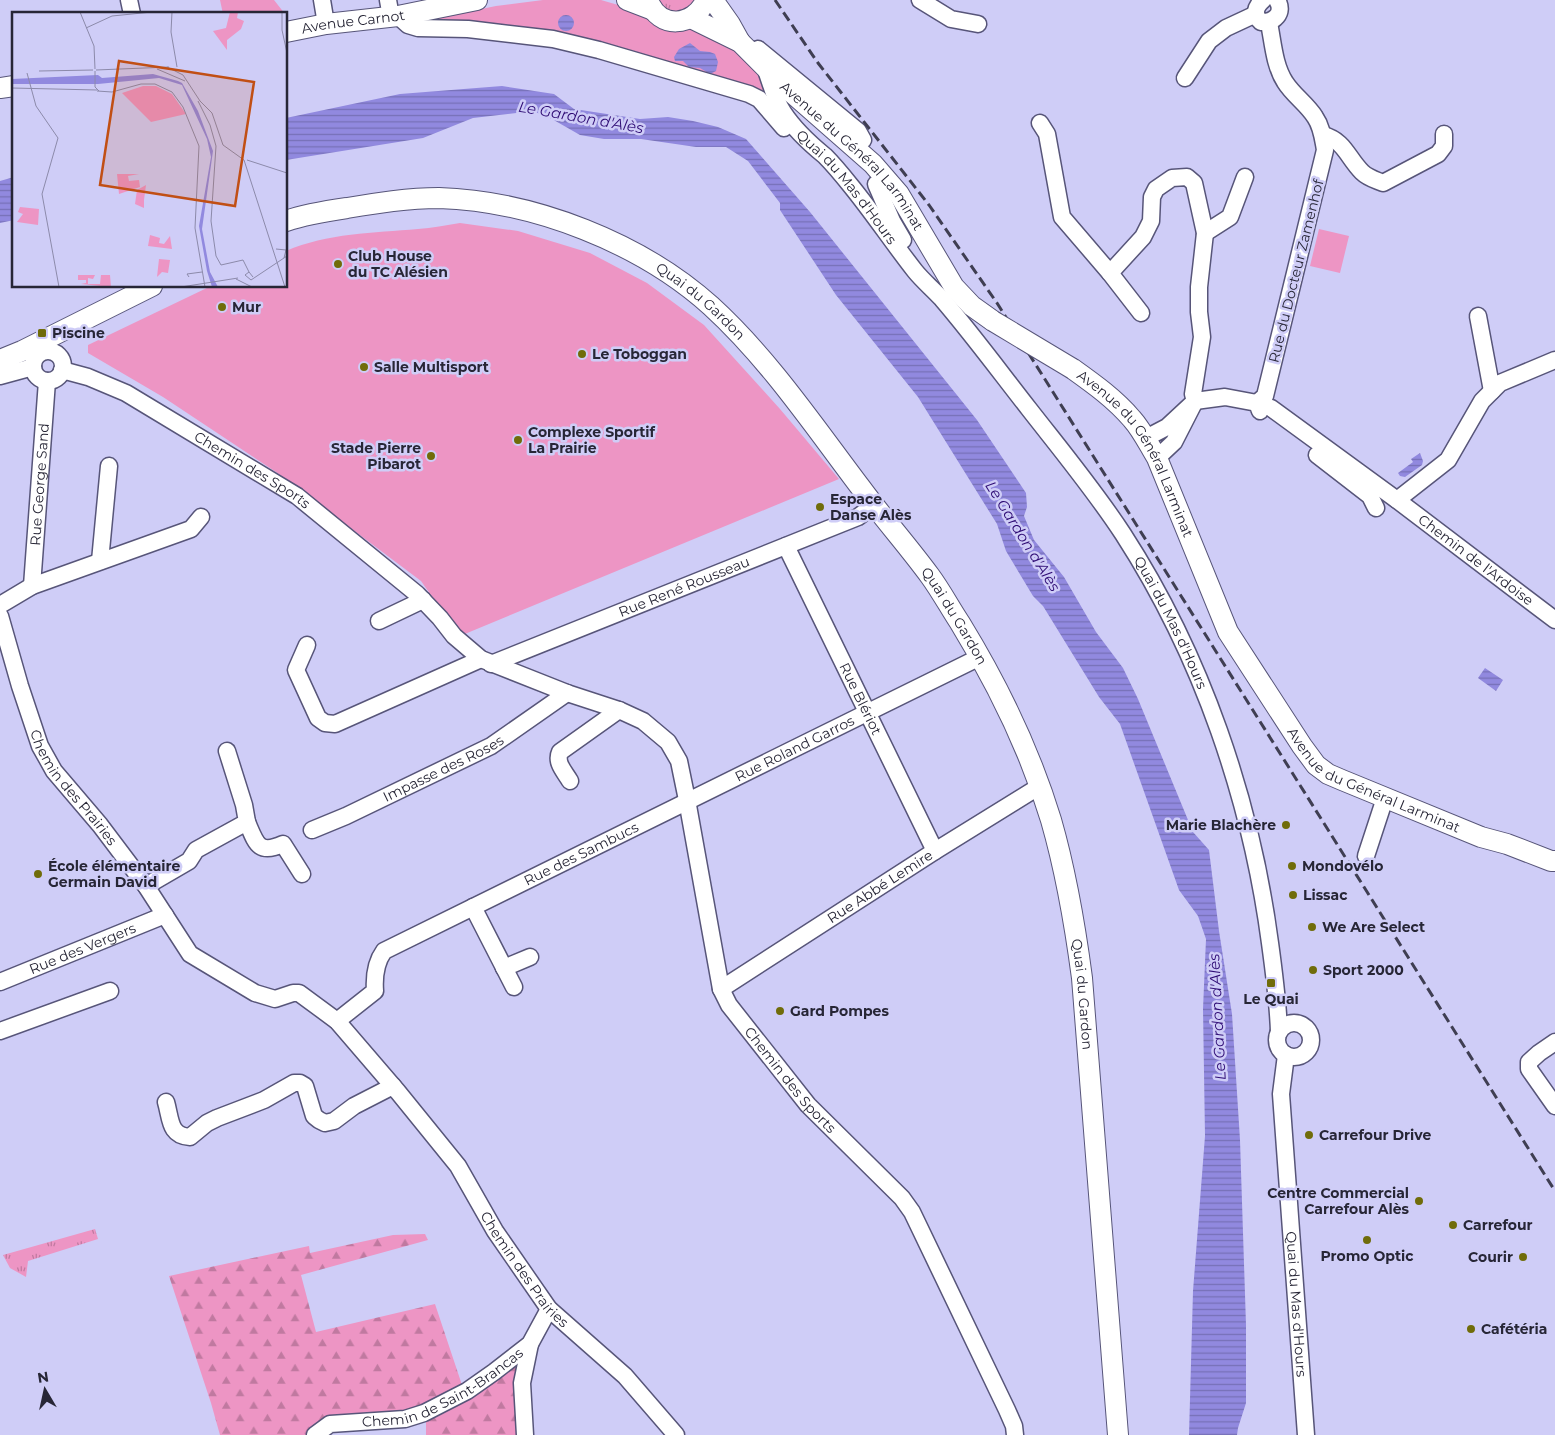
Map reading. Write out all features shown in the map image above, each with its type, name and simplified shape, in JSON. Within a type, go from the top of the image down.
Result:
[{"type":"main road","name":"Avenue Carnot","points":[[288,32],[392,11],[478,0]]},
{"type":"main road","points":[[627,0],[651,5],[660,16],[675,22],[698,14],[706,0]]},
{"type":"main road","points":[[713,0],[740,42]]},
{"type":"main road","name":"Avenue du Général Larminat","points":[[691,18],[740,42],[765,68],[873,164],[899,194],[954,287],[972,306],[993,321],[1073,369],[1105,392],[1132,419],[1146,438],[1157,458],[1228,632],[1316,765],[1328,774],[1481,837],[1555,861]]},
{"type":"main road","name":"Quai du Gardon","points":[[288,220],[328,211],[411,199],[440,198],[482,202],[553,218],[600,236],[642,256],[709,304],[735,328],[800,407],[873,506],[931,577],[980,656],[1002,699],[1040,786],[1059,849],[1074,918],[1082,978],[1118,1435]]},
{"type":"main road","points":[[0,360],[148,288]]},
{"type":"main road","name":"Avenue du Général Larminat","points":[[1481,837],[1503,853],[1555,874]]},
{"type":"street","points":[[322,0],[326,24]]},
{"type":"street","points":[[920,0],[951,19],[978,24]]},
{"type":"street","points":[[1185,78],[1209,41],[1226,28],[1263,12],[1274,20],[1278,15],[1282,2]]},
{"type":"street","points":[[392,11],[408,25],[418,28],[478,30],[553,39],[599,50],[742,92],[759,99],[792,136],[815,149]]},
{"type":"street","name":"Rue du Docteur Zamenhof","points":[[1257,403],[1265,396],[1325,150],[1323,135],[1316,118],[1286,83],[1280,72],[1263,12]]},
{"type":"street","points":[[730,24],[761,52],[858,131],[863,140]]},
{"type":"street","name":"Quai du Mas d'Hours","points":[[765,68],[781,109],[796,130],[826,158],[850,186],[917,273],[941,298],[1082,476],[1123,534],[1167,611],[1202,689],[1228,755],[1237,787],[1259,874],[1266,911],[1278,1003],[1279,1032]]},
{"type":"street","points":[[1040,124],[1047,134],[1062,216],[1141,313]]},
{"type":"street","points":[[1323,135],[1340,143],[1362,172],[1372,179],[1384,183],[1438,154],[1444,146],[1444,134]]},
{"type":"street","points":[[1110,273],[1143,237],[1151,221],[1152,197],[1156,190],[1172,178],[1187,177],[1194,183],[1205,233],[1199,303],[1202,337],[1193,386],[1195,401],[1174,442],[1157,458]]},
{"type":"street","points":[[1205,233],[1230,217],[1245,178]]},
{"type":"street","name":"Quai du Mas d'Hours","points":[[876,184],[892,221],[941,298]]},
{"type":"street","points":[[1478,316],[1492,391]]},
{"type":"street","points":[[47,351],[59,356],[62,361],[62,370],[56,378],[47,380],[36,375],[33,367],[38,355],[47,351]]},
{"type":"street","points":[[1396,500],[1448,460],[1482,401],[1500,382],[1555,360]]},
{"type":"street","points":[[0,376],[33,367]]},
{"type":"street","name":"Chemin des Sports","points":[[62,370],[88,377],[126,393],[298,496],[423,600],[454,636],[486,661],[567,693],[619,710],[643,721],[668,742],[679,761],[688,800],[720,989],[729,1004],[808,1104],[902,1198],[912,1212],[1007,1410],[1014,1426],[1015,1435]]},
{"type":"street","name":"Rue George Sand","points":[[32,586],[47,380]]},
{"type":"street","name":"Chemin de l'Ardoise","points":[[1195,401],[1225,397],[1257,403],[1271,408],[1555,620]]},
{"type":"street","points":[[1146,438],[1167,427],[1195,401]]},
{"type":"street","points":[[1257,403],[1261,413],[1370,496],[1376,508]]},
{"type":"street","points":[[100,561],[109,466]]},
{"type":"street","name":"Rue René Rousseau","points":[[307,645],[296,670],[318,718],[325,723],[335,724],[486,661],[858,517],[873,506]]},
{"type":"street","points":[[0,605],[32,586],[191,529],[201,517]]},
{"type":"street","name":"Rue Blériot","points":[[786,546],[935,850]]},
{"type":"street","points":[[379,621],[423,600]]},
{"type":"street","name":"Chemin des Prairies","points":[[0,616],[13,664],[40,746],[54,771],[100,825],[146,886],[190,954],[255,993],[275,998],[299,993],[337,1021],[458,1166],[495,1231],[549,1309],[625,1376],[676,1435]]},
{"type":"street","name":"Rue Roland Garros","points":[[688,800],[980,656]]},
{"type":"street","points":[[0,674],[13,664]]},
{"type":"street","name":"Impasse des Roses","points":[[312,830],[346,816],[491,746],[567,693]]},
{"type":"street","points":[[570,781],[559,763],[558,756],[560,752],[619,710]]},
{"type":"street","points":[[227,751],[244,805],[247,822],[256,842],[265,849],[283,844],[302,874]]},
{"type":"street","name":"Rue Abbé Lemire","points":[[720,989],[935,850],[1040,786]]},
{"type":"street","points":[[1366,856],[1385,798]]},
{"type":"street","name":"Rue des Sambucs","points":[[337,1021],[375,991],[375,974],[379,958],[384,951],[688,800]]},
{"type":"street","points":[[146,886],[189,861],[196,850],[247,822]]},
{"type":"street","points":[[473,907],[514,986]]},
{"type":"street","name":"Rue des Vergers","points":[[0,982],[165,915]]},
{"type":"street","points":[[504,968],[530,957]]},
{"type":"street","points":[[0,1032],[110,991]]},
{"type":"street","points":[[1278,1003],[1296,1023],[1310,1031],[1312,1037],[1310,1048],[1302,1056],[1291,1057],[1282,1052],[1277,1042],[1279,1032],[1286,1024],[1296,1023]]},
{"type":"street","points":[[1555,1042],[1529,1062],[1529,1069],[1555,1106]]},
{"type":"street","name":"Quai du Mas d'Hours","points":[[1286,1055],[1281,1094],[1306,1435]]},
{"type":"street","points":[[166,1102],[175,1132],[181,1136],[190,1137],[207,1123],[264,1100],[294,1083],[300,1083],[305,1086],[314,1116],[325,1123],[334,1121],[354,1106],[393,1086]]},
{"type":"street","name":"Chemin de Saint-Brancas","points":[[314,1435],[330,1424],[405,1419],[424,1413],[467,1390],[530,1344],[549,1309]]},
{"type":"street","points":[[525,1435],[522,1383],[530,1344]]},
{"type":"green space","points":[[220,0],[274,0],[283,12],[223,12]]},
{"type":"green space","points":[[543,0],[601,0],[697,28],[729,45],[746,60],[770,91],[769,107],[684,71],[423,21],[496,6]]},
{"type":"green space","points":[[657,0],[696,0],[694,4],[677,14],[664,10]]},
{"type":"green space","name":"Complexe Sportif La Prairie","points":[[460,223],[518,231],[590,253],[647,283],[704,325],[780,409],[839,479],[460,636],[421,581],[276,472],[163,397],[88,353],[88,345],[207,288],[288,288],[288,250],[302,245],[334,237],[423,229]]},
{"type":"green space","points":[[1319,229],[1349,236],[1340,273],[1310,266]]},
{"type":"green space","points":[[95,1229],[98,1239],[28,1261],[26,1277],[10,1268],[3,1255]]},
{"type":"green space","points":[[425,1234],[428,1240],[301,1275],[316,1332],[435,1304],[462,1385],[422,1411],[312,1435],[220,1435],[169,1276],[309,1246],[310,1253],[393,1235]]},
{"type":"green space","points":[[522,1354],[521,1435],[426,1435],[426,1418]]},
{"type":"water","points":[[566,15],[572,17],[574,23],[572,29],[566,31],[560,29],[558,23],[560,17]]},
{"type":"water","points":[[690,43],[700,51],[715,54],[718,62],[716,71],[710,74],[700,68],[689,67],[683,61],[675,61],[674,57],[679,49]]},
{"type":"water","name":"Le Gardon d'Alès","points":[[502,86],[554,94],[574,109],[640,119],[668,117],[693,121],[718,127],[746,139],[810,212],[977,420],[1026,493],[1027,507],[1024,516],[1034,540],[1064,577],[1096,632],[1123,668],[1138,699],[1193,832],[1209,850],[1232,1014],[1240,1140],[1246,1325],[1246,1403],[1237,1435],[1189,1435],[1193,1291],[1205,1136],[1203,1009],[1206,939],[1198,916],[1179,890],[1120,724],[1099,697],[1043,606],[1033,596],[1006,551],[997,524],[918,397],[836,295],[780,210],[780,203],[748,161],[726,147],[696,147],[641,139],[604,139],[580,135],[552,119],[533,111],[473,118],[423,138],[288,160],[288,118],[400,94]]},
{"type":"water","points":[[12,178],[12,220],[0,223],[0,181]]},
{"type":"water","points":[[1420,453],[1423,461],[1422,465],[1405,477],[1400,476],[1398,473],[1413,462],[1411,459]]},
{"type":"water","points":[[1485,668],[1503,680],[1496,691],[1478,678]]},
{"type":"railway","points":[[775,0],[818,63],[929,205],[997,303],[1555,1191]]},
{"type":"place","name":"Club House du TC Alésien","points":[[338,264]]},
{"type":"place","name":"Mur","points":[[222,307]]},
{"type":"place","name":"Piscine","points":[[42,333]]},
{"type":"place","name":"Le Toboggan","points":[[582,354]]},
{"type":"place","name":"Salle Multisport","points":[[364,367]]},
{"type":"place","name":"Complexe Sportif La Prairie","points":[[518,440]]},
{"type":"place","name":"Stade Pierre Pibarot","points":[[431,456]]},
{"type":"place","name":"Espace Danse Alès","points":[[820,507]]},
{"type":"place","name":"Marie Blachère","points":[[1286,825]]},
{"type":"place","name":"Mondovélo","points":[[1292,866]]},
{"type":"place","name":"École élémentaire Germain David","points":[[38,874]]},
{"type":"place","name":"Lissac","points":[[1293,895]]},
{"type":"place","name":"We Are Select","points":[[1312,927]]},
{"type":"place","name":"Sport 2000","points":[[1313,970]]},
{"type":"place","name":"Le Quai","points":[[1271,983]]},
{"type":"place","name":"Gard Pompes","points":[[780,1011]]},
{"type":"place","name":"Carrefour Drive","points":[[1309,1135]]},
{"type":"place","name":"Centre Commercial Carrefour Alès","points":[[1419,1201]]},
{"type":"place","name":"Carrefour","points":[[1453,1225]]},
{"type":"place","name":"Promo Optic","points":[[1367,1240]]},
{"type":"place","name":"Courir","points":[[1523,1257]]},
{"type":"place","name":"Cafétéria","points":[[1471,1329]]}]
